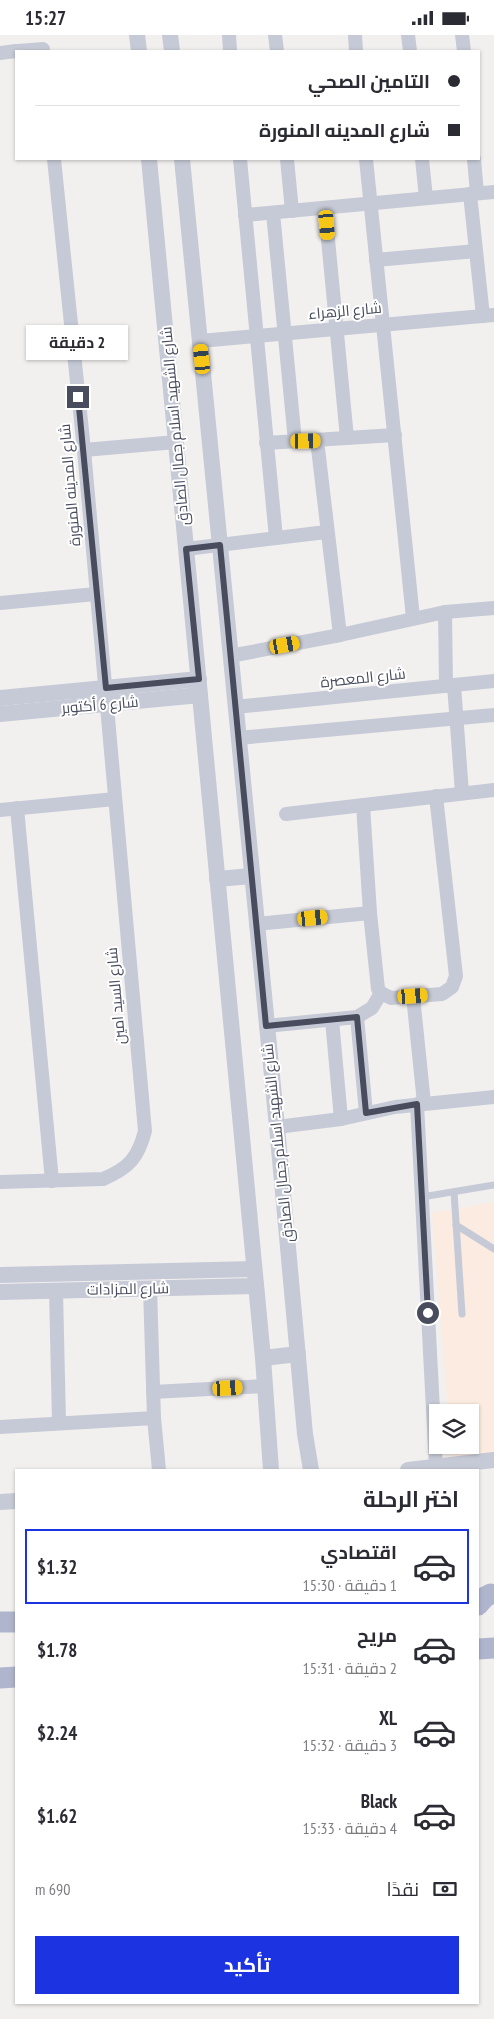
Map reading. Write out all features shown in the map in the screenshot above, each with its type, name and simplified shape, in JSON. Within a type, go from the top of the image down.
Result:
[{"type":"main road","points":[[0,1622],[15,1621]]},
{"type":"main road","points":[[0,1678],[15,1677]]},
{"type":"street","points":[[137,35],[139,50]]},
{"type":"street","points":[[170,35],[172,50]]},
{"type":"street","points":[[229,35],[230,50]]},
{"type":"street","points":[[275,35],[276,50]]},
{"type":"street","points":[[355,35],[356,50]]},
{"type":"street","points":[[408,35],[410,50]]},
{"type":"street","points":[[462,35],[464,50]]},
{"type":"street","points":[[21,50],[43,45]]},
{"type":"street","points":[[0,53],[15,51]]},
{"type":"street","name":"شارع المدينه المنورة","points":[[54,160],[84,450],[106,696]]},
{"type":"street","name":"شارع الشهيد اسلام جمال الصادق","points":[[149,160],[266,1386],[271,1469]]},
{"type":"street","name":"شارع الشهيد اسلام جمال الصادق","points":[[182,160],[277,1127],[305,1434],[311,1469]]},
{"type":"street","points":[[240,160],[255,336],[276,538]]},
{"type":"street","points":[[287,160],[292,211]]},
{"type":"street","points":[[366,160],[413,619]]},
{"type":"street","points":[[422,160],[426,198]]},
{"type":"street","points":[[474,160],[476,251],[488,315]]},
{"type":"street","points":[[245,215],[494,192]]},
{"type":"street","points":[[325,208],[347,438]]},
{"type":"street","points":[[273,213],[295,441]]},
{"type":"street","points":[[376,260],[476,251]]},
{"type":"street","name":"شارع الزهراء","points":[[200,341],[488,315]]},
{"type":"street","points":[[266,443],[394,435]]},
{"type":"street","points":[[317,440],[326,532],[340,635]]},
{"type":"street","points":[[84,450],[176,441]]},
{"type":"street","points":[[186,549],[326,532]]},
{"type":"street","points":[[0,603],[96,594]]},
{"type":"street","points":[[230,655],[445,613],[494,608]]},
{"type":"street","points":[[445,613],[450,686],[456,719],[462,793]]},
{"type":"street","name":"شارع المعصرة","points":[[236,707],[494,681]]},
{"type":"street","name":"شارع 6 أكتوبر","points":[[0,714],[106,696],[199,687]]},
{"type":"street","name":"شارع 6 أكتوبر","points":[[0,698],[106,696]]},
{"type":"street","name":"شارع السيد امين","points":[[0,1182],[103,1179],[119,1173],[132,1162],[141,1147],[145,1131],[106,696]]},
{"type":"street","points":[[238,738],[494,715]]},
{"type":"street","points":[[286,814],[494,789]]},
{"type":"street","points":[[364,805],[370,913],[377,984],[381,993],[391,998],[442,994],[452,987],[456,976],[436,796]]},
{"type":"street","points":[[0,810],[115,799]]},
{"type":"street","points":[[17,808],[52,1181]]},
{"type":"street","points":[[217,879],[252,877]]},
{"type":"street","points":[[256,924],[370,913]]},
{"type":"street","points":[[266,1026],[357,1017],[372,1008],[381,993]]},
{"type":"street","points":[[413,996],[420,1103],[422,1197],[436,1467]]},
{"type":"street","points":[[357,1017],[366,1113]]},
{"type":"street","points":[[332,1020],[341,1119]]},
{"type":"street","points":[[277,1127],[341,1119],[420,1103],[494,1097]]},
{"type":"street","name":"شارع المزادات","points":[[0,1275],[254,1269]]},
{"type":"street","name":"شارع المزادات","points":[[0,1292],[256,1286]]},
{"type":"street","points":[[150,1288],[154,1418],[159,1469]]},
{"type":"street","points":[[56,1290],[59,1423]]},
{"type":"street","points":[[263,1358],[298,1354]]},
{"type":"street","points":[[153,1392],[266,1386]]},
{"type":"street","points":[[0,1427],[154,1418]]},
{"type":"street","points":[[417,1469],[494,1460]]},
{"type":"street","points":[[0,1502],[15,1501]]},
{"type":"lane","points":[[422,1197],[494,1185]]},
{"type":"lane","points":[[454,1192],[462,1314]]},
{"type":"lane","points":[[456,1225],[494,1249]]},
{"type":"shaded area","points":[[494,1202],[494,1458],[452,1463],[451,1454],[479,1454],[479,1404],[447,1404],[432,1213]]},
{"type":"route","points":[[78,397],[106,688],[199,679],[186,549],[220,545],[266,1026],[357,1017],[366,1113],[417,1104],[428,1313]]}]
